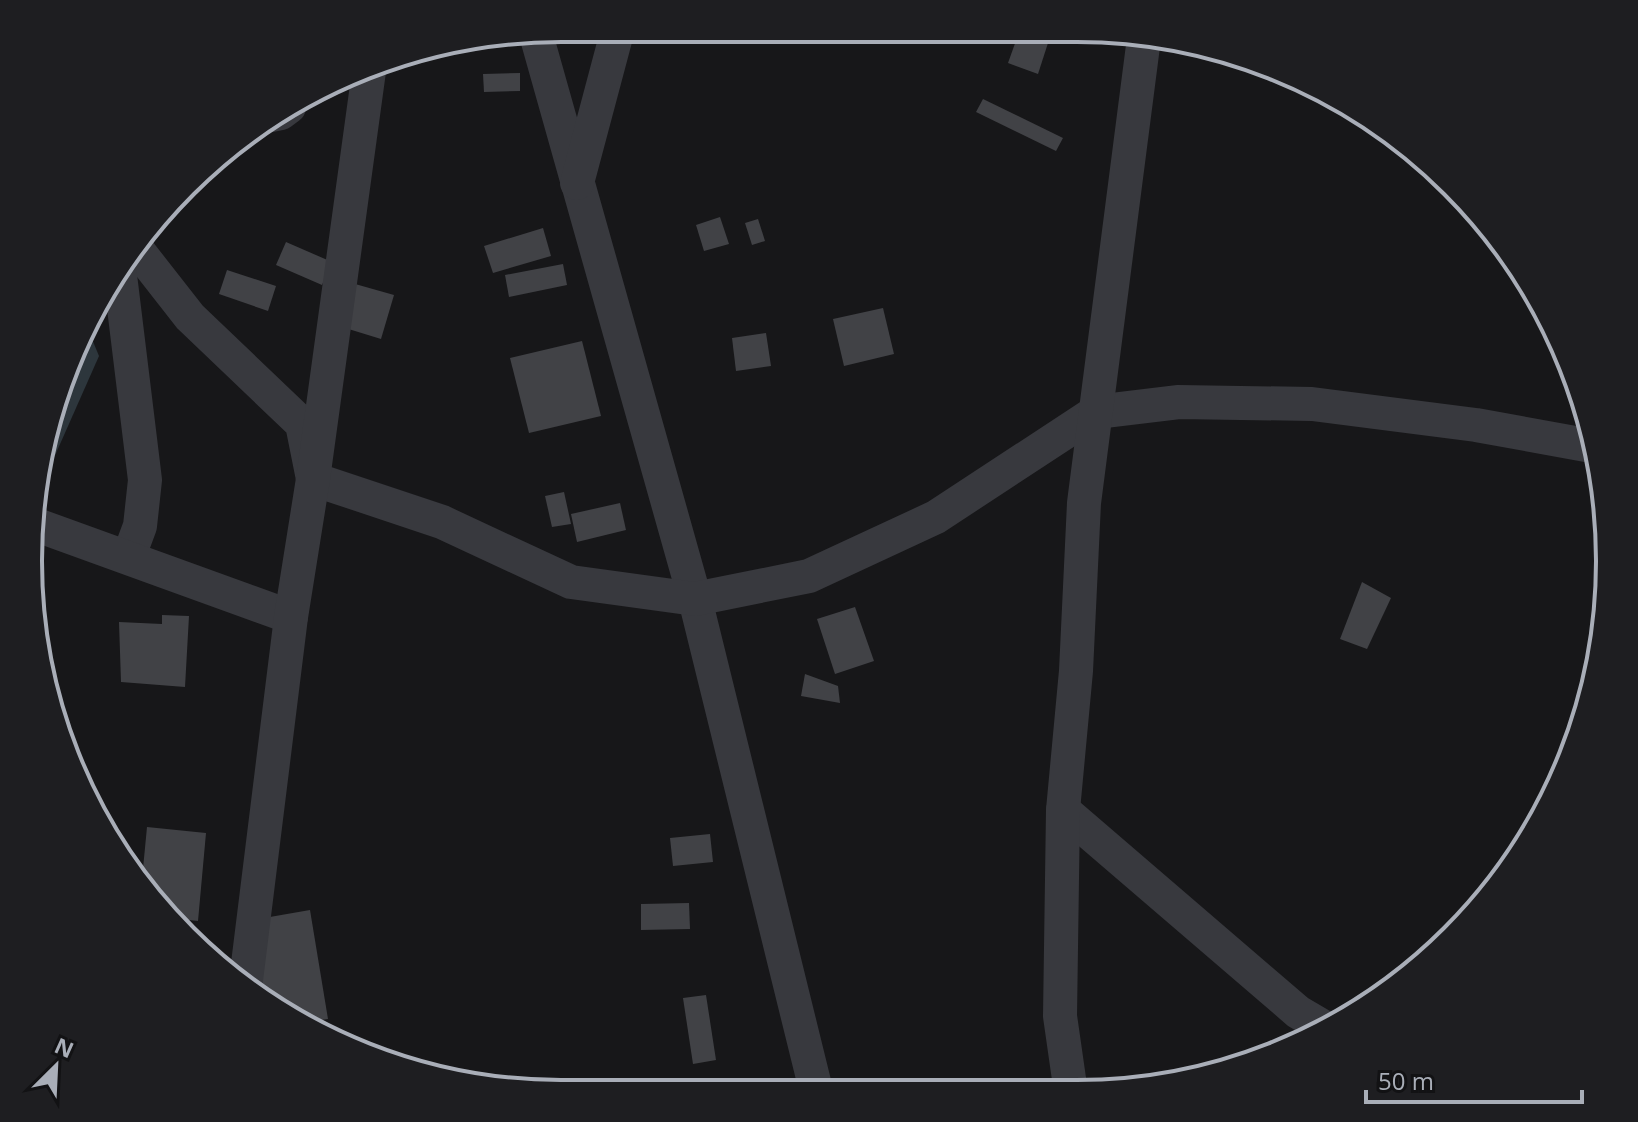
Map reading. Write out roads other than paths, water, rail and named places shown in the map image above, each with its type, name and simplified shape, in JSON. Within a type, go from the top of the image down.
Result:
[{"type":"street","points":[[577,184],[615,42]]},
{"type":"street","points":[[538,43],[695,599],[814,1080]]},
{"type":"street","points":[[1069,1080],[1060,1016],[1063,810],[1076,671],[1084,503],[1143,46]]},
{"type":"street","points":[[247,974],[291,617],[368,80]]},
{"type":"street","points":[[142,255],[190,317],[302,424],[313,479]]},
{"type":"street","points":[[121,286],[145,480],[140,526],[126,556]]},
{"type":"street","points":[[313,479],[442,522],[571,582],[695,599],[809,576],[823,570],[936,517],[1096,412],[1179,402],[1312,404],[1476,425],[1582,444]]},
{"type":"street","points":[[43,527],[291,617]]},
{"type":"street","points":[[1063,810],[1298,1012],[1315,1022]]}]
